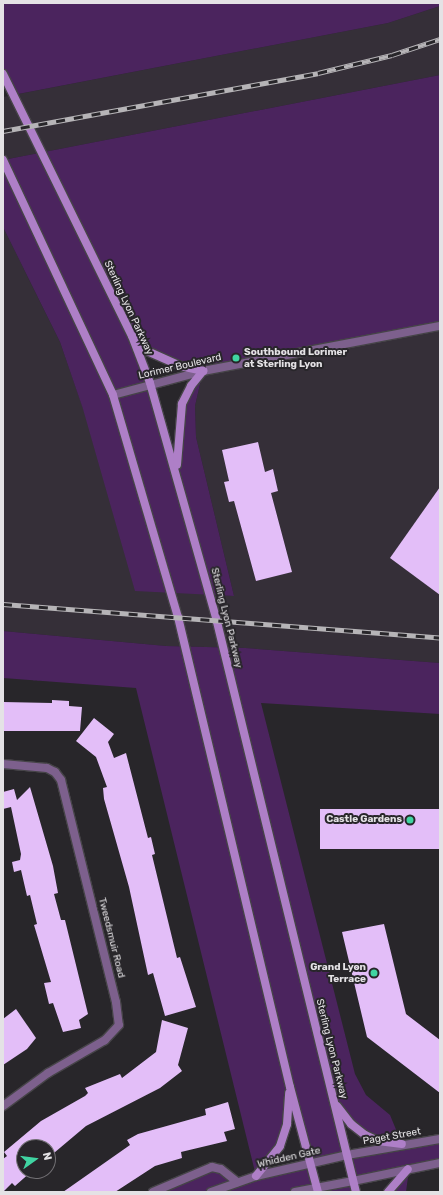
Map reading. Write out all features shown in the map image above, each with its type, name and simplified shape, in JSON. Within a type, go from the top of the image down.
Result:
[{"type":"main road","name":"Sterling Lyon Parkway","points":[[3,74],[132,336],[150,383],[177,473],[217,622],[356,1192]]},
{"type":"main road","points":[[3,160],[113,395],[178,617],[290,1087],[318,1190]]},
{"type":"main road","points":[[132,336],[147,351],[180,366],[203,371],[191,386],[182,404],[177,473]]},
{"type":"main road","points":[[256,1176],[280,1146],[287,1124],[290,1087]]},
{"type":"main road","points":[[334,1102],[351,1124],[365,1135],[378,1141],[402,1144]]},
{"type":"main road","points":[[388,1192],[408,1169]]},
{"type":"street","name":"Lorimer Boulevard","points":[[113,395],[150,383],[203,371],[440,326]]},
{"type":"street","name":"Tweedsmuir Road","points":[[3,764],[47,768],[55,772],[61,780],[116,1002],[119,1025],[105,1040],[48,1072],[3,1106]]},
{"type":"street","name":"Paget Street","points":[[347,1155],[402,1144],[440,1139]]},
{"type":"street","name":"Whidden Gate","points":[[211,1192],[256,1176],[347,1155]]},
{"type":"street","points":[[295,1192],[318,1190],[353,1181],[440,1163]]},
{"type":"street","points":[[153,1192],[212,1167],[221,1169],[236,1182]]},
{"type":"shaded area","points":[[3,3],[440,3],[440,6],[388,23],[13,95],[3,74]]},
{"type":"shaded area","points":[[440,6],[440,75],[3,160],[3,97],[388,23]]},
{"type":"shaded area","points":[[440,75],[440,326],[203,371],[195,406],[196,437],[234,596],[135,591],[83,409],[60,342],[3,227],[3,160]],"holes":[[[133,337],[161,357],[203,371],[182,404],[176,471]]]},
{"type":"shaded area","points":[[3,227],[60,342],[83,408],[210,594],[234,596],[196,437],[195,406],[203,371],[440,326],[440,663],[245,648],[166,646],[3,631]]},
{"type":"shaded area","points":[[3,631],[166,646],[245,648],[440,663],[440,714],[261,703],[355,1074],[366,1095],[390,1115],[402,1144],[440,1139],[440,1163],[409,1169],[406,1192],[388,1192],[408,1170],[353,1181],[356,1192],[153,1192],[212,1167],[237,1182],[256,1176],[136,688],[3,678]],"holes":[[[290,1088],[309,1164],[257,1175],[280,1146]],[[335,1103],[365,1135],[400,1144],[347,1155]],[[347,1155],[352,1181],[317,1187],[310,1164]]]},
{"type":"building","points":[[258,442],[265,472],[273,469],[278,491],[271,493],[292,572],[256,581],[234,501],[229,502],[224,482],[229,481],[222,450]]},
{"type":"building","points":[[440,487],[440,595],[390,558]]},
{"type":"building","points":[[52,700],[69,701],[69,706],[82,707],[80,731],[3,731],[3,702],[52,703]]},
{"type":"building","points":[[94,718],[114,734],[108,742],[114,758],[126,753],[148,838],[151,837],[155,854],[152,855],[177,958],[180,957],[196,1007],[165,1016],[153,973],[148,975],[129,887],[104,799],[103,788],[107,787],[96,757],[76,741]]},
{"type":"building","points":[[30,787],[53,866],[58,893],[54,894],[61,920],[65,920],[88,1014],[79,1020],[81,1028],[63,1032],[53,1003],[49,1004],[44,983],[51,982],[34,925],[37,924],[30,895],[27,896],[21,870],[14,872],[12,862],[20,860],[21,854],[11,807],[3,809],[3,792],[14,789],[17,800]]},
{"type":"building","name":"Castle Gardens","points":[[320,809],[440,809],[440,849],[320,849]]},
{"type":"building","name":"Grand Lyon Terrace","points":[[384,924],[406,1014],[440,1040],[440,1093],[367,1037],[342,932]]},
{"type":"building","points":[[16,1009],[36,1038],[27,1049],[3,1065],[3,1019]]},
{"type":"building","points":[[162,1020],[188,1028],[178,1065],[182,1071],[160,1088],[86,1126],[56,1151],[56,1139],[20,1139],[41,1121],[85,1096],[88,1093],[85,1088],[120,1074],[122,1078],[156,1052]]},
{"type":"building","points":[[228,1102],[235,1129],[224,1132],[227,1141],[181,1152],[182,1158],[155,1166],[115,1192],[63,1192],[130,1145],[127,1140],[138,1134],[206,1115],[205,1109]]},
{"type":"building","points":[[16,1142],[16,1179],[23,1179],[15,1186],[12,1183],[3,1192],[3,1159],[7,1156],[4,1152]]},
{"type":"railway","points":[[3,131],[318,73],[392,55],[440,39]]},
{"type":"railway","points":[[3,604],[440,638]]},
{"type":"place","name":"Southbound Lorimer at Sterling Lyon","points":[[236,358]]},
{"type":"place","name":"Castle Gardens","points":[[410,820]]},
{"type":"place","name":"Grand Lyon Terrace","points":[[374,973]]}]
